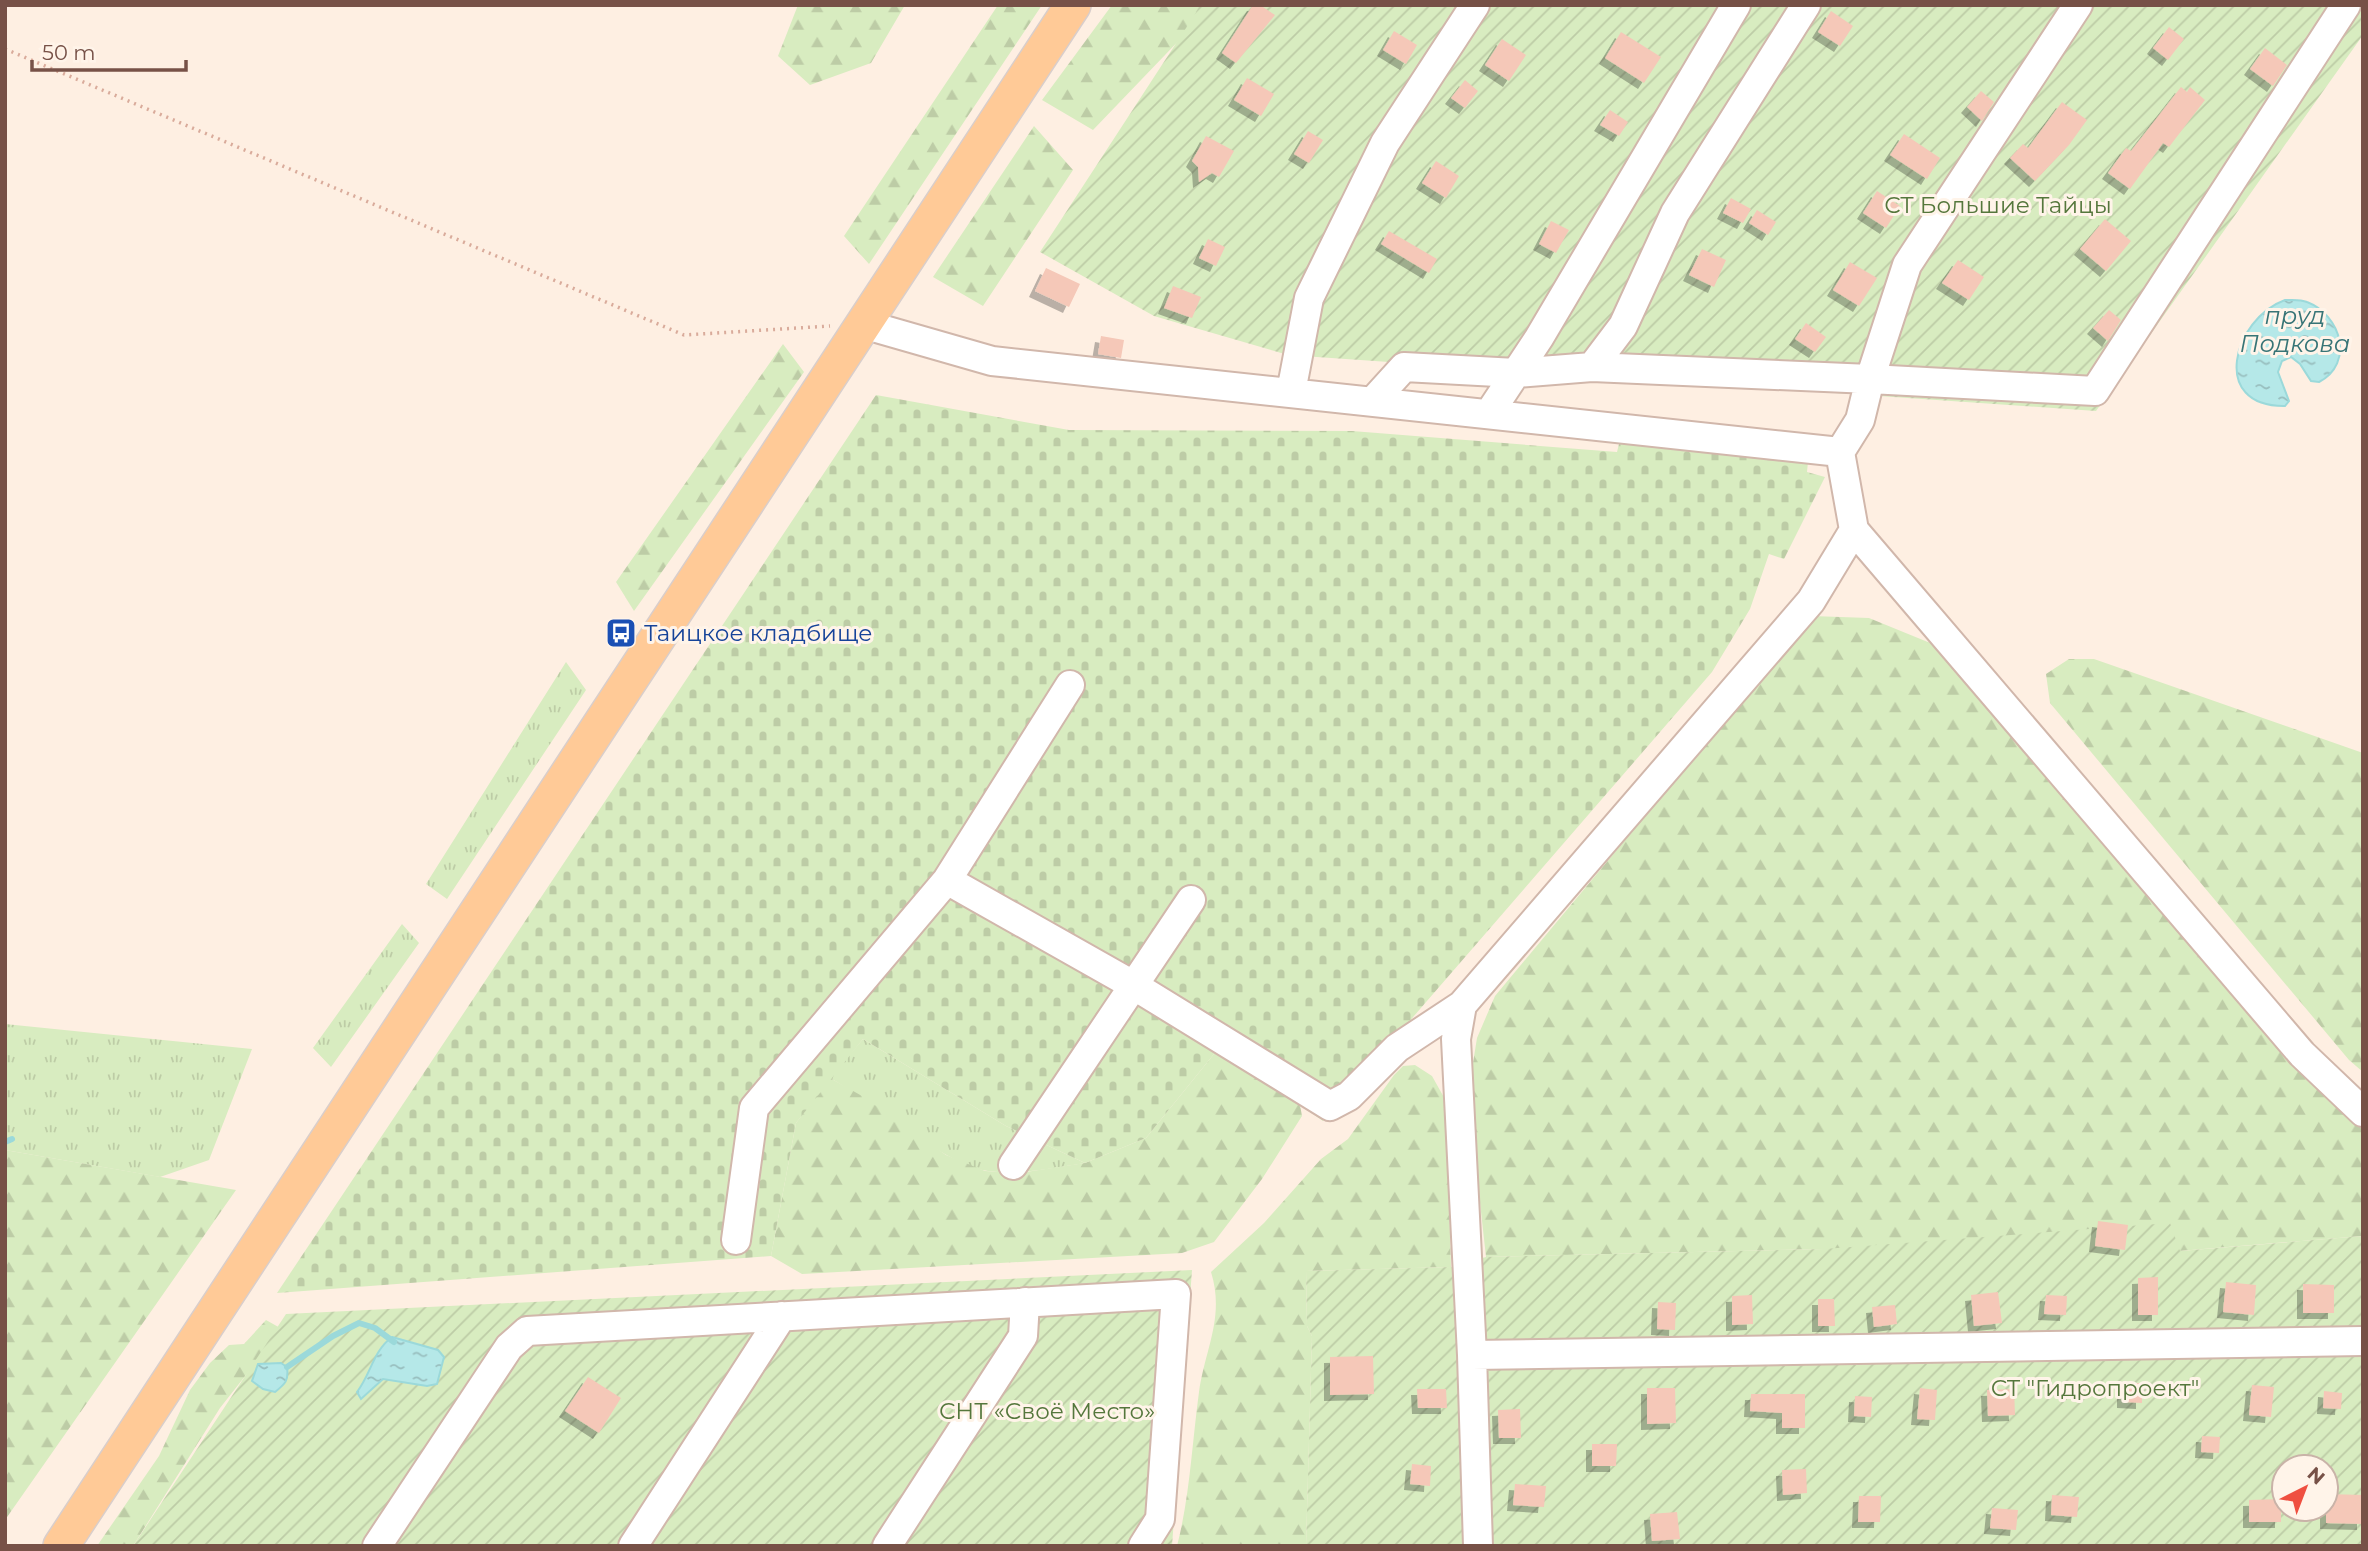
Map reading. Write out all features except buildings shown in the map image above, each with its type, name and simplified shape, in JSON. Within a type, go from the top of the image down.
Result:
[{"type":"main road","points":[[61,1546],[1073,5]]},
{"type":"street","points":[[1291,392],[1309,298],[1385,143],[1475,5]]},
{"type":"street","points":[[1490,412],[1737,5]]},
{"type":"street","points":[[1592,366],[1623,326],[1675,213],[1806,5]]},
{"type":"street","points":[[2078,5],[1907,265],[1870,379],[1860,420],[1840,452],[1854,530],[2302,1054],[2363,1112]]},
{"type":"street","points":[[1374,400],[1404,367],[1516,373],[1592,366],[2095,391],[2346,5]]},
{"type":"street","points":[[863,324],[992,361],[1490,412],[1840,452]]},
{"type":"street","points":[[947,880],[1133,985],[1330,1106],[1349,1096],[1397,1048],[1462,1004],[1811,601],[1854,530]]},
{"type":"street","points":[[736,1240],[754,1108],[947,880],[1070,685]]},
{"type":"street","points":[[1013,1165],[1191,900]]},
{"type":"street","points":[[1462,1004],[1456,1039],[1472,1355],[1478,1546]]},
{"type":"street","points":[[377,1546],[509,1347],[527,1331],[1176,1294],[1160,1520],[1143,1546]]},
{"type":"street","points":[[887,1546],[1023,1336],[1026,1302]]},
{"type":"street","points":[[633,1546],[782,1317]]},
{"type":"street","points":[[1472,1355],[2363,1340]]},
{"type":"path","points":[[5,49],[684,335],[863,324]]},
{"type":"green space","points":[[798,5],[905,5],[871,63],[810,85],[778,56]]},
{"type":"green space","points":[[998,5],[1042,5],[869,264],[844,236]]},
{"type":"green space","points":[[1112,5],[1213,5],[1093,130],[1042,100]]},
{"type":"green space","name":"СТ Большие Тайцы","points":[[1201,5],[2363,5],[2363,35],[2096,411],[1288,355],[1154,316],[1040,252]]},
{"type":"green space","points":[[1034,126],[1073,170],[983,306],[933,277]]},
{"type":"green space","points":[[783,344],[804,372],[634,611],[616,582]]},
{"type":"green space","points":[[876,395],[1069,430],[1352,431],[1617,452],[1621,436],[1809,451],[1807,472],[1825,477],[1784,559],[1769,554],[1750,609],[1712,672],[1323,1121],[1218,1049],[1146,1138],[1085,1163],[1006,1126],[863,1039],[796,1123],[771,1256],[277,1293]]},
{"type":"green space","points":[[1812,616],[1869,618],[1940,647],[2363,1121],[2363,1236],[2179,1251],[1824,1249],[1486,1257],[1468,1094],[1477,1038],[1495,996]]},
{"type":"green space","points":[[2069,659],[2094,659],[2363,753],[2363,1072],[2349,1060],[2050,703],[2046,674]]},
{"type":"green space","points":[[566,662],[586,690],[447,899],[426,884]]},
{"type":"green space","points":[[402,924],[419,943],[331,1067],[313,1048]]},
{"type":"green space","points":[[5,1024],[252,1049],[209,1160],[160,1177],[5,1150]]},
{"type":"green space","points":[[863,1039],[1006,1126],[1085,1163],[1000,1172],[971,1167],[951,1158],[830,1078]]},
{"type":"green space","points":[[1218,1049],[1300,1105],[1302,1116],[1262,1179],[1214,1242],[1182,1253],[802,1274],[771,1256],[796,1123],[830,1078],[862,1096],[946,1155],[985,1171],[1019,1173],[1085,1163],[1146,1138]]},
{"type":"green space","points":[[1415,1065],[1432,1076],[1446,1101],[1451,1267],[1306,1271],[1307,1326],[1312,1336],[1306,1546],[1177,1546],[1188,1489],[1199,1392],[1215,1318],[1215,1288],[1211,1272],[1264,1223],[1321,1159],[1348,1139],[1394,1075],[1403,1066]]},
{"type":"green space","points":[[5,1150],[236,1190],[5,1520]]},
{"type":"green space","name":"СТ \"Гидропроект\"","points":[[2170,1223],[2180,1251],[2363,1236],[2363,1546],[1306,1546],[1312,1336],[1307,1326],[1306,1271],[1451,1267],[1486,1257],[1824,1249]]},
{"type":"green space","name":"СНТ «Своё Место»","points":[[1192,1270],[1172,1546],[133,1546],[286,1314]]},
{"type":"green space","points":[[266,1320],[282,1329],[220,1408],[133,1546],[97,1546],[159,1456],[190,1390],[210,1363],[229,1345],[244,1344]]},
{"type":"water","name":"пруд Подкова","points":[[2285,300],[2299,300],[2319,308],[2335,328],[2340,352],[2330,374],[2319,382],[2311,381],[2300,364],[2291,357],[2282,361],[2278,372],[2289,401],[2285,406],[2261,403],[2246,393],[2238,378],[2237,360],[2242,342],[2252,325],[2267,310]]},
{"type":"water","points":[[392,1337],[438,1350],[444,1357],[437,1384],[427,1386],[383,1379],[361,1399],[357,1392],[380,1349]]},
{"type":"water","points":[[281,1363],[287,1367],[287,1379],[275,1392],[263,1389],[252,1381],[258,1364]]},
{"type":"waterway","points":[[5,1142],[12,1139]]},
{"type":"waterway","points":[[287,1367],[333,1336],[359,1323],[375,1328],[394,1342]]},
{"type":"place","name":"Таицкое кладбище","points":[[621,633]]}]
